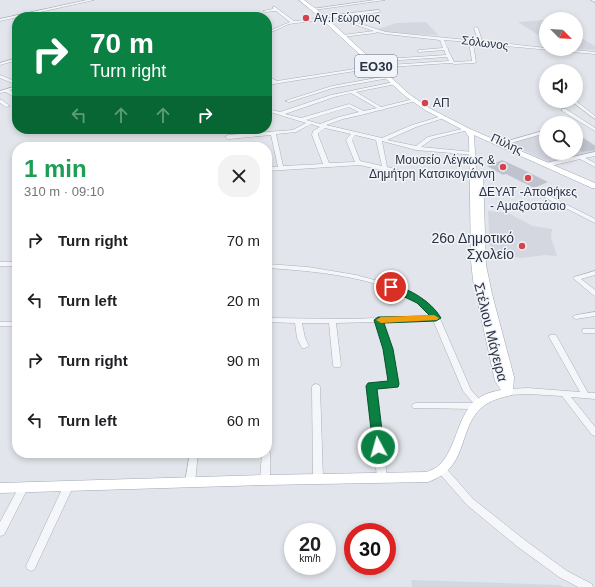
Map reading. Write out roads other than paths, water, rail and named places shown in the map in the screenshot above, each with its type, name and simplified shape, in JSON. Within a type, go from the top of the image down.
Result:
[{"type":"main road","name":"Πύλης","points":[[301,0],[323,16],[387,77],[414,100],[442,117],[467,129],[483,140]]},
{"type":"main road","name":"Πύλης","points":[[425,107],[483,140],[501,143],[594,186]]},
{"type":"main road","points":[[467,129],[472,134],[483,140]]},
{"type":"main road","name":"Στέλιου Μάγειρα","points":[[483,140],[473,154],[474,261],[500,381],[508,392]]},
{"type":"main road","name":"Στέλιου Μάγειρα","points":[[483,140],[482,265],[487,294],[509,378],[508,392]]},
{"type":"main road","points":[[0,488],[428,477],[442,470],[450,460],[466,422],[477,404],[492,395],[508,392]]},
{"type":"street","points":[[36,12],[92,0]]},
{"type":"street","points":[[314,9],[384,0]]},
{"type":"street","points":[[272,23],[293,22],[354,8]]},
{"type":"street","points":[[265,11],[275,9],[293,22]]},
{"type":"street","points":[[323,16],[379,11]]},
{"type":"street","name":"Σόλωνος","points":[[323,16],[379,32],[539,48]]},
{"type":"street","points":[[0,20],[12,17]]},
{"type":"street","points":[[8,18],[12,19]]},
{"type":"street","points":[[272,30],[287,23]]},
{"type":"street","points":[[476,28],[480,41]]},
{"type":"street","points":[[343,36],[379,32]]},
{"type":"street","name":"Σόλωνος","points":[[424,36],[539,48]]},
{"type":"street","points":[[441,38],[451,58],[456,64],[474,62],[471,41]]},
{"type":"street","points":[[419,51],[447,49]]},
{"type":"street","name":"Σόλωνος","points":[[583,51],[595,52]]},
{"type":"street","name":"Σόλωνος","points":[[583,51],[595,52]]},
{"type":"street","points":[[370,61],[444,56],[451,58]]},
{"type":"street","points":[[272,84],[377,67],[451,58]]},
{"type":"street","points":[[0,64],[12,60]]},
{"type":"street","points":[[0,76],[12,82]]},
{"type":"street","points":[[287,101],[332,87],[387,77]]},
{"type":"street","points":[[272,79],[277,83]]},
{"type":"street","points":[[280,114],[352,92],[394,83]]},
{"type":"street","points":[[0,92],[12,88]]},
{"type":"street","points":[[7,90],[12,94]]},
{"type":"street","points":[[352,92],[382,109]]},
{"type":"street","points":[[327,166],[315,135],[317,130],[322,126],[341,118],[414,100]]},
{"type":"street","points":[[0,101],[8,106]]},
{"type":"street","points":[[303,120],[349,105],[365,113]]},
{"type":"street","points":[[582,108],[595,118]]},
{"type":"street","points":[[564,110],[574,116]]},
{"type":"street","points":[[272,112],[322,126],[416,148],[473,154]]},
{"type":"street","points":[[380,139],[442,117]]},
{"type":"street","points":[[583,121],[595,118]]},
{"type":"street","points":[[281,168],[273,133],[297,130],[311,122]]},
{"type":"street","points":[[583,122],[595,130]]},
{"type":"street","points":[[416,148],[428,139],[467,129]]},
{"type":"street","points":[[354,133],[349,140],[358,163]]},
{"type":"street","points":[[501,143],[539,133]]},
{"type":"street","points":[[228,137],[262,134]]},
{"type":"street","points":[[380,139],[378,142],[385,169]]},
{"type":"street","points":[[583,157],[595,154]]},
{"type":"street","points":[[583,159],[595,165]]},
{"type":"street","points":[[548,164],[569,160]]},
{"type":"street","points":[[272,169],[358,163],[397,171]]},
{"type":"street","points":[[540,193],[595,221]]},
{"type":"street","points":[[0,264],[12,264]]},
{"type":"street","points":[[272,266],[298,268],[332,273],[386,285],[416,298],[428,307],[436,318],[464,387],[477,404]]},
{"type":"street","points":[[595,272],[576,278],[595,294]]},
{"type":"street","points":[[576,317],[595,314]]},
{"type":"street","points":[[272,320],[332,321],[436,318]]},
{"type":"street","points":[[298,320],[301,338],[305,346]]},
{"type":"street","points":[[378,320],[388,349],[394,384],[372,386],[382,478]]},
{"type":"street","points":[[332,321],[337,365]]},
{"type":"street","points":[[0,324],[12,324]]},
{"type":"street","points":[[586,331],[595,331]]},
{"type":"street","points":[[553,337],[586,396]]},
{"type":"street","points":[[316,387],[318,479]]},
{"type":"street","points":[[508,392],[528,391],[565,395],[595,396]]},
{"type":"street","points":[[565,395],[595,433]]},
{"type":"street","points":[[416,406],[477,404]]},
{"type":"street","points":[[190,482],[193,458]]},
{"type":"street","points":[[265,480],[266,458]]},
{"type":"street","points":[[442,470],[470,502],[522,544],[563,574],[588,587]]},
{"type":"street","points":[[31,566],[68,487]]},
{"type":"street","points":[[0,532],[23,488]]},
{"type":"place","name":"Αγ.Γεώργιος","points":[[306,18]]},
{"type":"place","name":"ΑΠ","points":[[425,103]]},
{"type":"place","name":"Μουσείο Λέγκως & Δημήτρη Κατσικογιάννη","points":[[503,167]]},
{"type":"place","name":"ΔΕΥΑΤ -Αποθήκες - Αμαξοστάσιο","points":[[528,178]]},
{"type":"place","name":"26ο Δημοτικό Σχολείο","points":[[522,246]]}]
